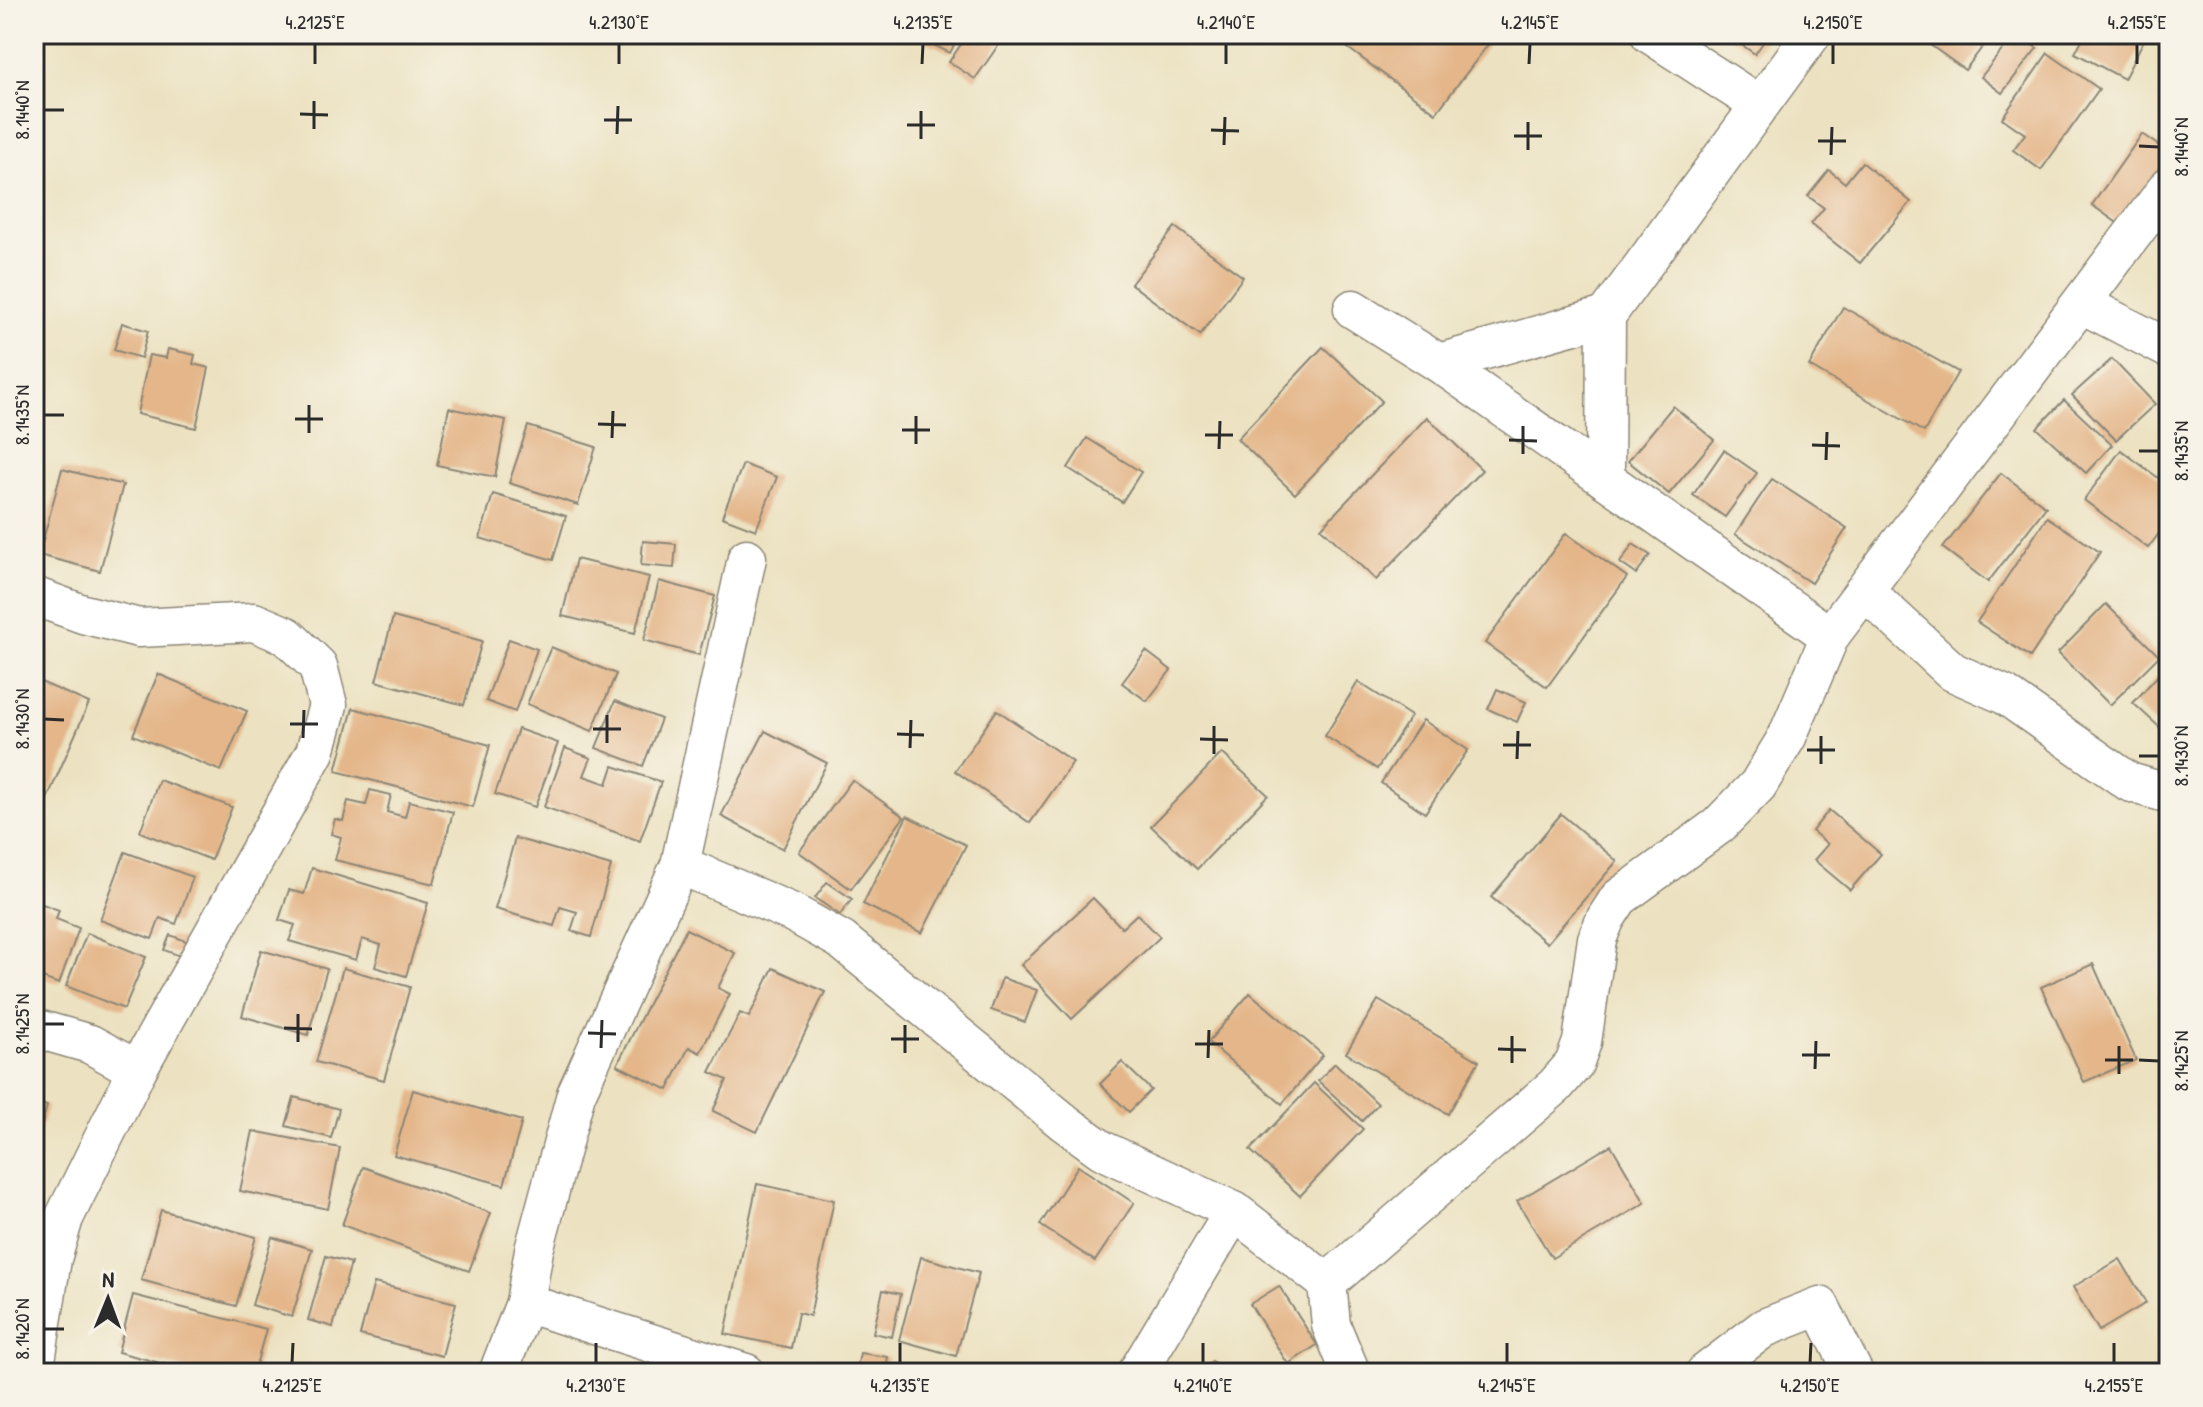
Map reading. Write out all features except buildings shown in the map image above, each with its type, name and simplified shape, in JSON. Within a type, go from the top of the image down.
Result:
[{"type":"street","points":[[1650,34],[1758,104]]},
{"type":"street","points":[[1605,479],[1606,316],[1812,34]]},
{"type":"street","points":[[1327,1283],[1555,1086],[1574,1064],[1582,1042],[1597,939],[1619,898],[1718,826],[1758,785],[1787,737],[1830,636],[2169,186]]},
{"type":"street","points":[[2082,304],[2169,349]]},
{"type":"street","points":[[1353,309],[1439,363],[1830,636]]},
{"type":"street","points":[[1439,363],[1606,316]]},
{"type":"street","points":[[498,1373],[525,1303],[534,1250],[576,1094],[680,865],[747,558]]},
{"type":"street","points":[[1865,591],[1953,672],[2005,695],[2129,782],[2169,794]]},
{"type":"street","points":[[34,596],[83,614],[139,628],[254,622],[287,636],[318,666],[328,705],[315,752],[137,1070],[64,1218],[52,1259],[34,1373]]},
{"type":"street","points":[[680,865],[793,913],[841,940],[1102,1150],[1234,1211],[1327,1283],[1331,1325],[1351,1373]]},
{"type":"street","points":[[34,1028],[90,1044],[137,1070]]},
{"type":"street","points":[[1137,1373],[1234,1211]]},
{"type":"street","points":[[525,1303],[746,1373]]},
{"type":"street","points":[[1705,1373],[1764,1328],[1820,1306],[1854,1373]]}]
